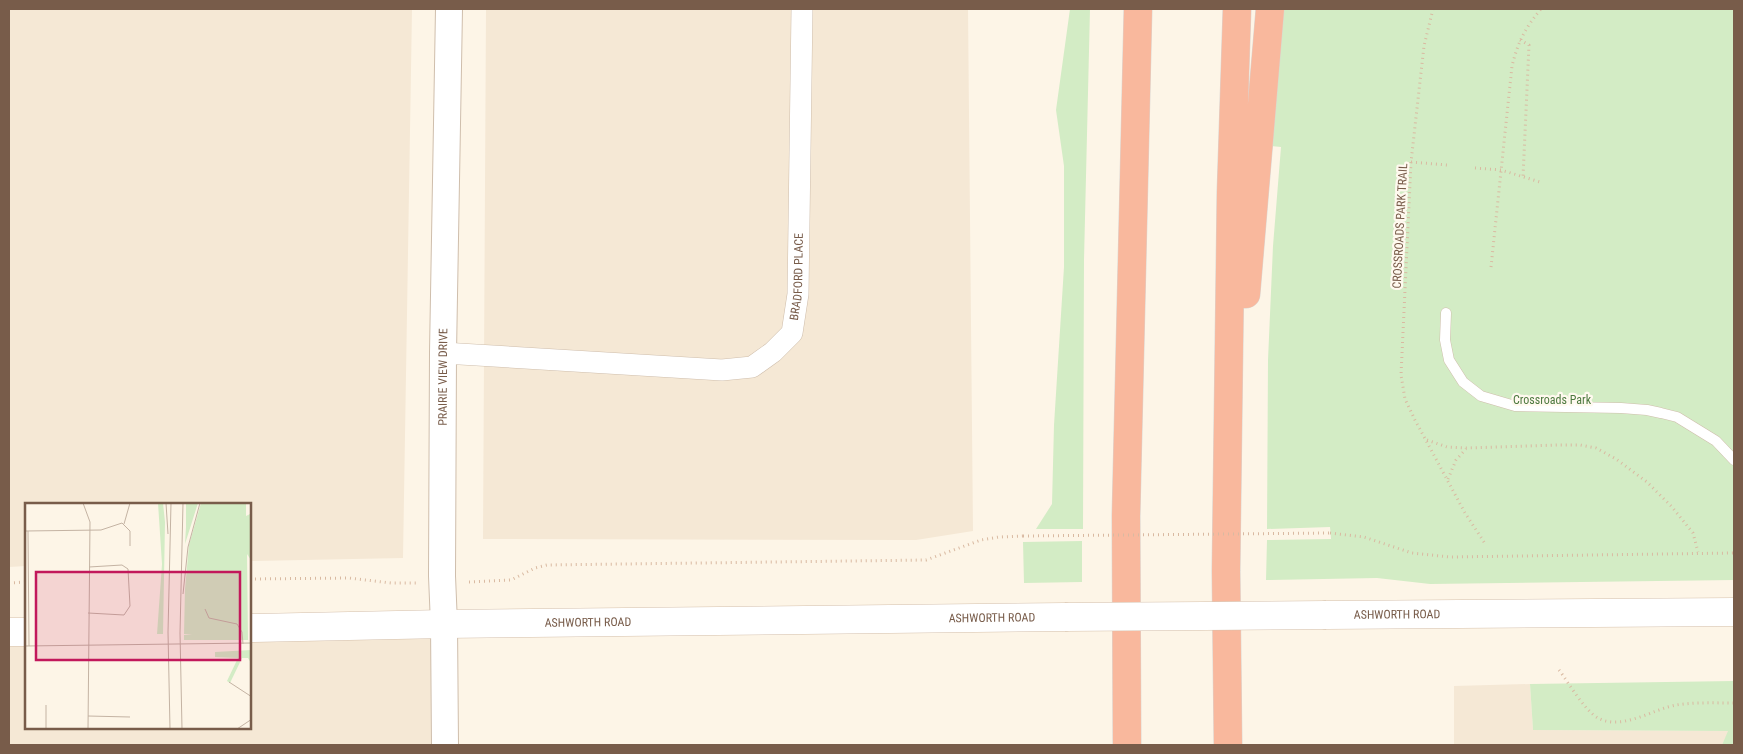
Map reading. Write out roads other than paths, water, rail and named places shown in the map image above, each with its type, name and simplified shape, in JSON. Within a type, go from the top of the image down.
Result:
[{"type":"highway","points":[[1127,745],[1126,516],[1138,9]]},
{"type":"highway","points":[[1228,745],[1226,672],[1227,520],[1231,193],[1237,9]]},
{"type":"highway","points":[[1227,520],[1270,9]]},
{"type":"main road","name":"ASHWORTH ROAD","points":[[251,628],[1064,617],[1734,612]]},
{"type":"main road","points":[[9,632],[25,632]]},
{"type":"street","name":"PRAIRIE VIEW DRIVE","points":[[445,745],[442,576],[443,353],[449,9]]},
{"type":"street","name":"BRADFORD PLACE","points":[[443,353],[722,370],[752,367],[773,352],[792,333],[798,294],[802,9]]},
{"type":"lane","points":[[1446,313],[1445,340],[1450,360],[1463,382],[1482,396],[1515,406],[1621,408],[1661,413],[1677,418],[1716,441],[1734,460]]},
{"type":"park label","name":"Crossroads Park","points":[[1552,400]]}]
